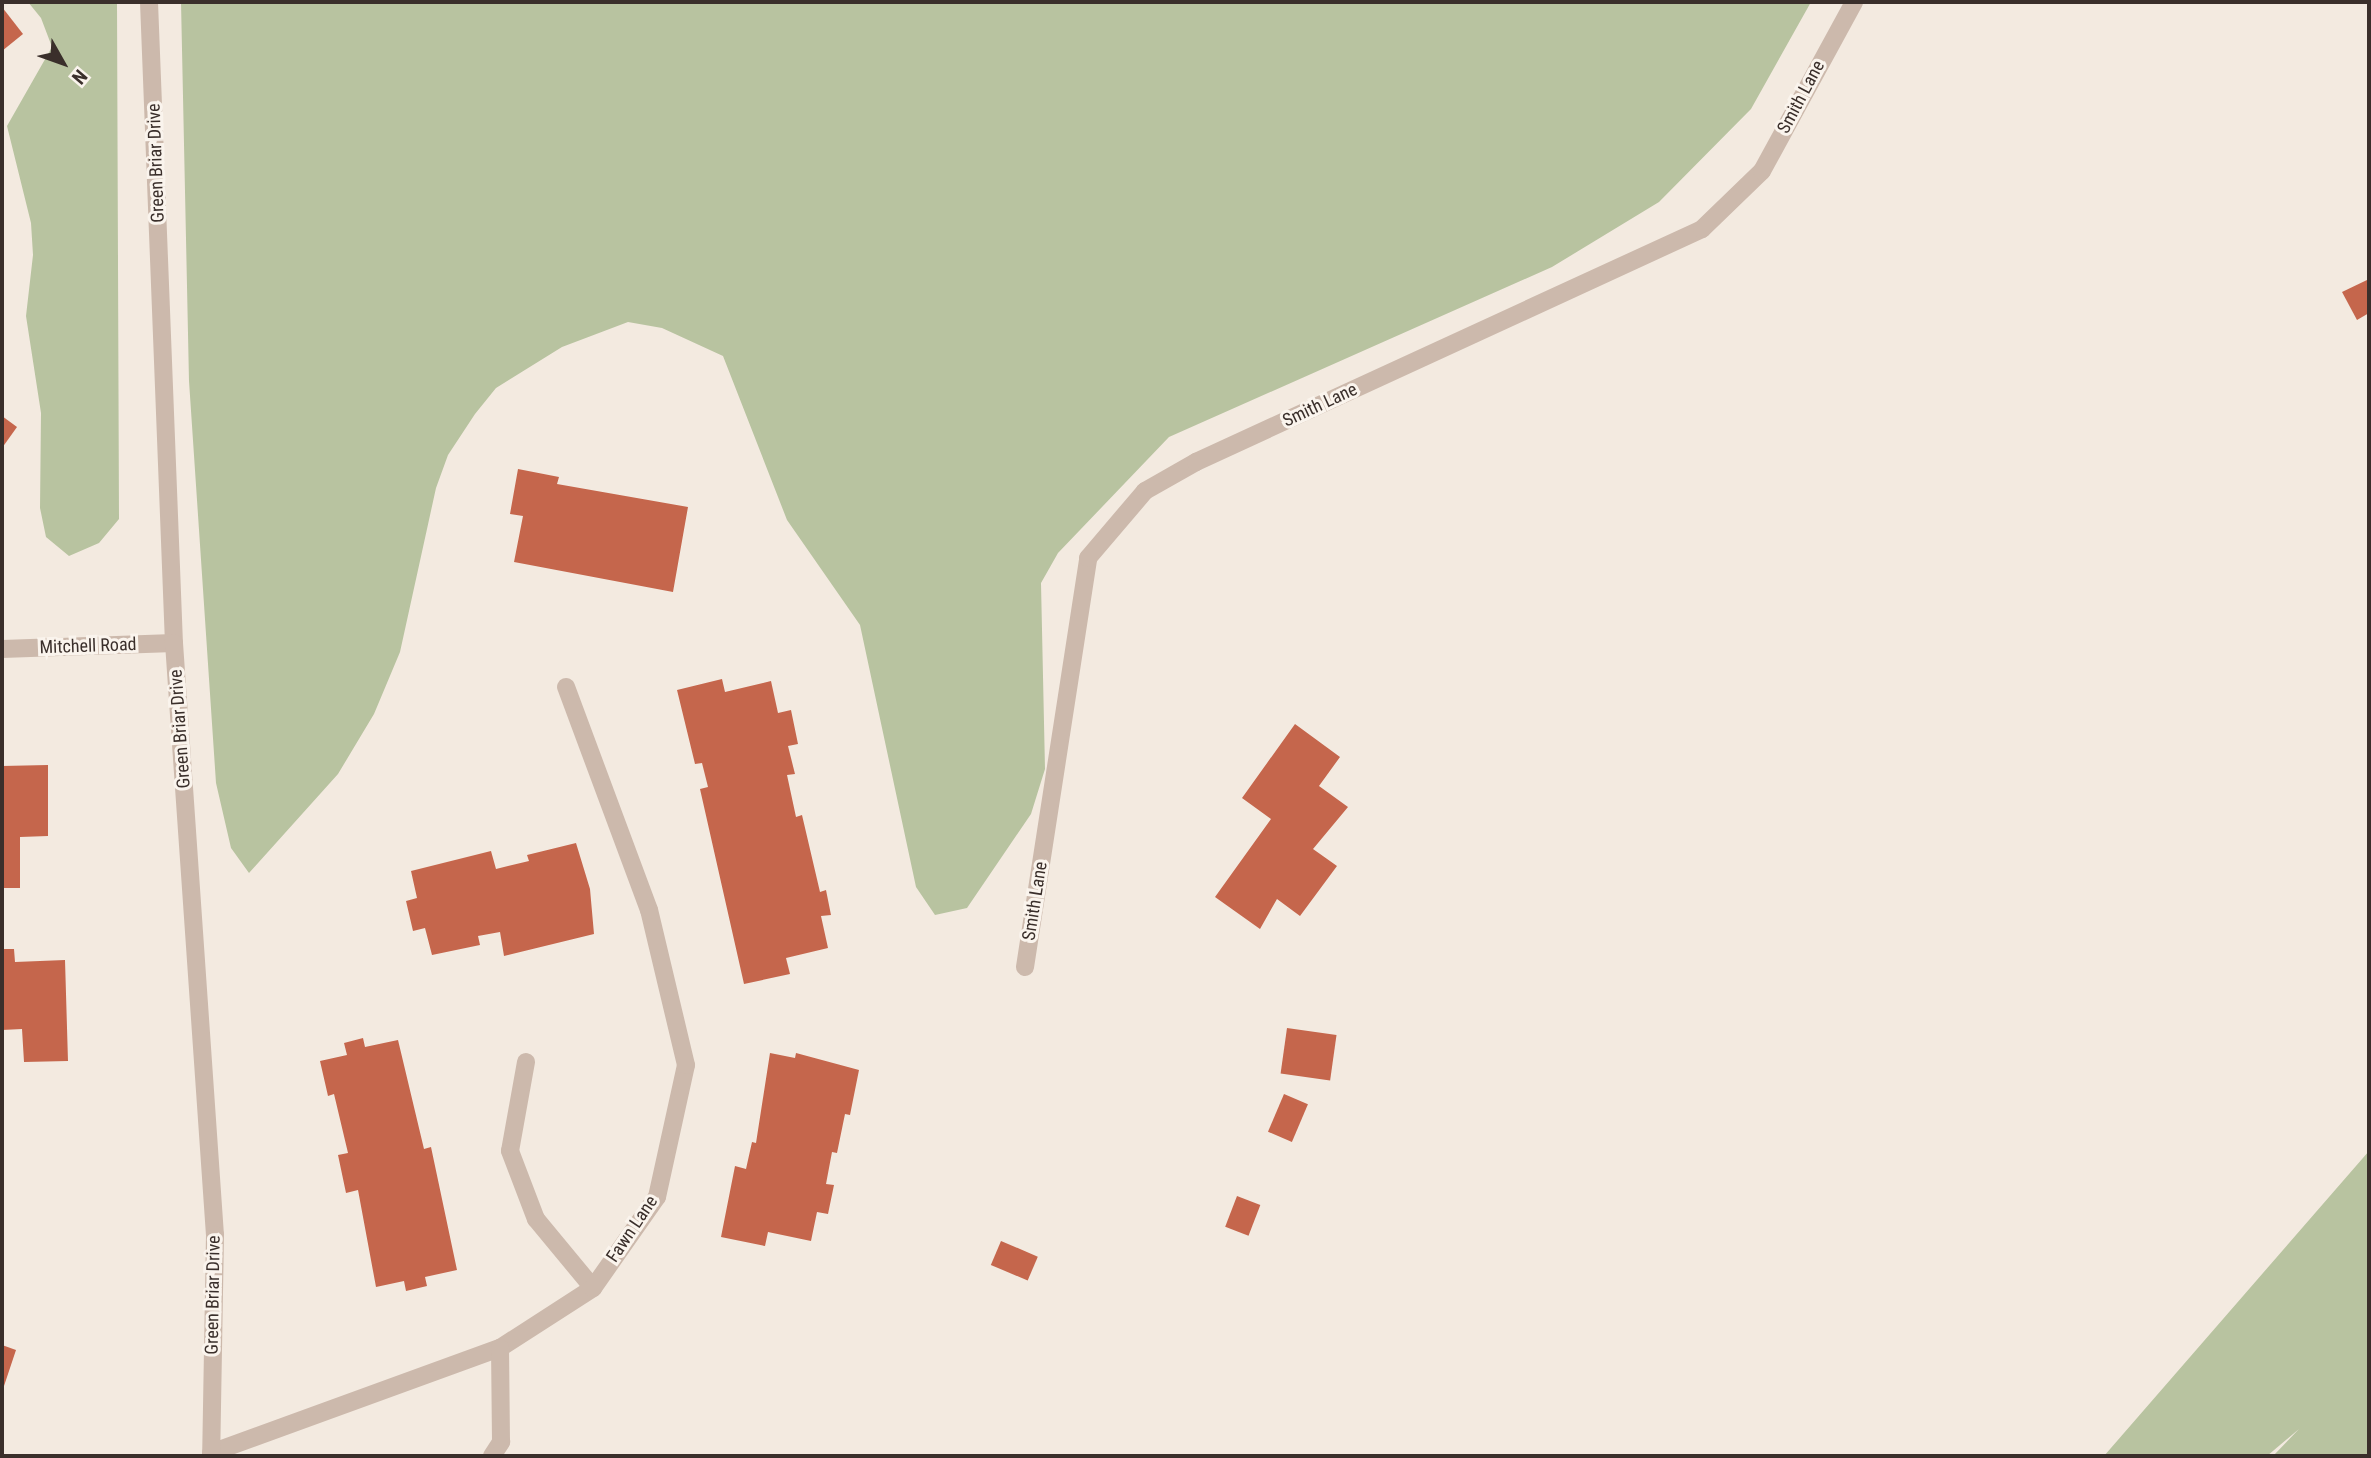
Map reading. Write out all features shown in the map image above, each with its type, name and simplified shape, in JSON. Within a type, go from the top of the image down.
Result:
[{"type":"street","name":"Green Briar Drive","points":[[149,2],[174,643],[215,1236],[211,1455]]},
{"type":"street","name":"Smith Lane","points":[[1025,967],[1088,558],[1145,491],[1196,462],[1702,229],[1762,170],[1854,2]]},
{"type":"street","name":"Mitchell Road","points":[[2,649],[174,643]]},
{"type":"street","name":"Fawn Lane","points":[[211,1455],[500,1348],[593,1288],[657,1198],[686,1065],[649,910],[565,687]]},
{"type":"street","points":[[526,1062],[510,1151],[536,1219],[593,1288]]},
{"type":"street","points":[[492,1456],[501,1442],[500,1348]]},
{"type":"green space","points":[[28,2],[117,2],[119,519],[99,543],[69,556],[46,537],[40,508],[41,413],[26,316],[33,255],[31,223],[7,126],[52,47],[41,18]]},
{"type":"green space","points":[[181,2],[1811,2],[1751,109],[1659,202],[1552,267],[1169,437],[1058,553],[1041,583],[1045,769],[1031,814],[967,908],[935,915],[916,887],[860,625],[787,520],[723,356],[662,328],[628,322],[562,347],[496,388],[475,414],[448,455],[436,488],[400,652],[374,714],[338,774],[249,873],[231,848],[216,783],[189,381]]},
{"type":"green space","points":[[2369,1151],[2369,1456],[2273,1456],[2299,1429],[2267,1456],[2104,1456]]},
{"type":"building","points":[[2,7],[23,34],[2,51]]},
{"type":"building","points":[[2367,280],[2369,313],[2357,320],[2342,292]]},
{"type":"building","points":[[2,416],[17,427],[2,448]]},
{"type":"building","points":[[518,469],[559,477],[557,484],[688,507],[673,592],[514,562],[523,516],[510,514]]},
{"type":"building","points":[[722,679],[725,692],[771,681],[778,713],[791,710],[798,744],[788,746],[795,774],[787,775],[796,817],[802,815],[820,892],[826,890],[831,915],[821,916],[828,948],[786,958],[790,974],[744,984],[700,789],[708,787],[702,763],[695,764],[677,690]]},
{"type":"building","points":[[1295,724],[1340,757],[1319,786],[1348,807],[1313,849],[1337,866],[1300,916],[1277,899],[1260,929],[1215,897],[1271,819],[1242,798]]},
{"type":"building","points":[[48,765],[48,836],[20,837],[20,888],[2,888],[2,766]]},
{"type":"building","points":[[576,843],[590,889],[594,934],[504,956],[500,932],[478,936],[480,945],[432,955],[425,928],[413,931],[406,901],[417,898],[411,871],[491,851],[496,869],[529,861],[527,855]]},
{"type":"building","points":[[2,949],[14,949],[15,962],[65,960],[68,1061],[24,1062],[22,1029],[2,1030]]},
{"type":"building","points":[[1287,1028],[1337,1035],[1330,1081],[1281,1074]]},
{"type":"building","points":[[363,1038],[365,1047],[398,1040],[424,1149],[431,1147],[457,1270],[425,1277],[427,1286],[406,1291],[404,1281],[376,1287],[358,1190],[346,1193],[338,1155],[348,1153],[334,1094],[328,1096],[320,1061],[347,1055],[344,1043]]},
{"type":"building","points":[[770,1053],[795,1058],[796,1053],[859,1070],[850,1115],[845,1114],[837,1153],[832,1152],[826,1184],[834,1185],[828,1214],[817,1212],[811,1241],[768,1232],[765,1246],[721,1237],[735,1166],[746,1169],[752,1142],[756,1143]]},
{"type":"building","points":[[1284,1094],[1308,1104],[1292,1142],[1268,1132]]},
{"type":"building","points":[[1237,1196],[1260,1205],[1249,1236],[1225,1227]]},
{"type":"building","points":[[1001,1241],[1038,1257],[1028,1281],[991,1265]]},
{"type":"building","points":[[2,1345],[16,1350],[2,1392]]}]
